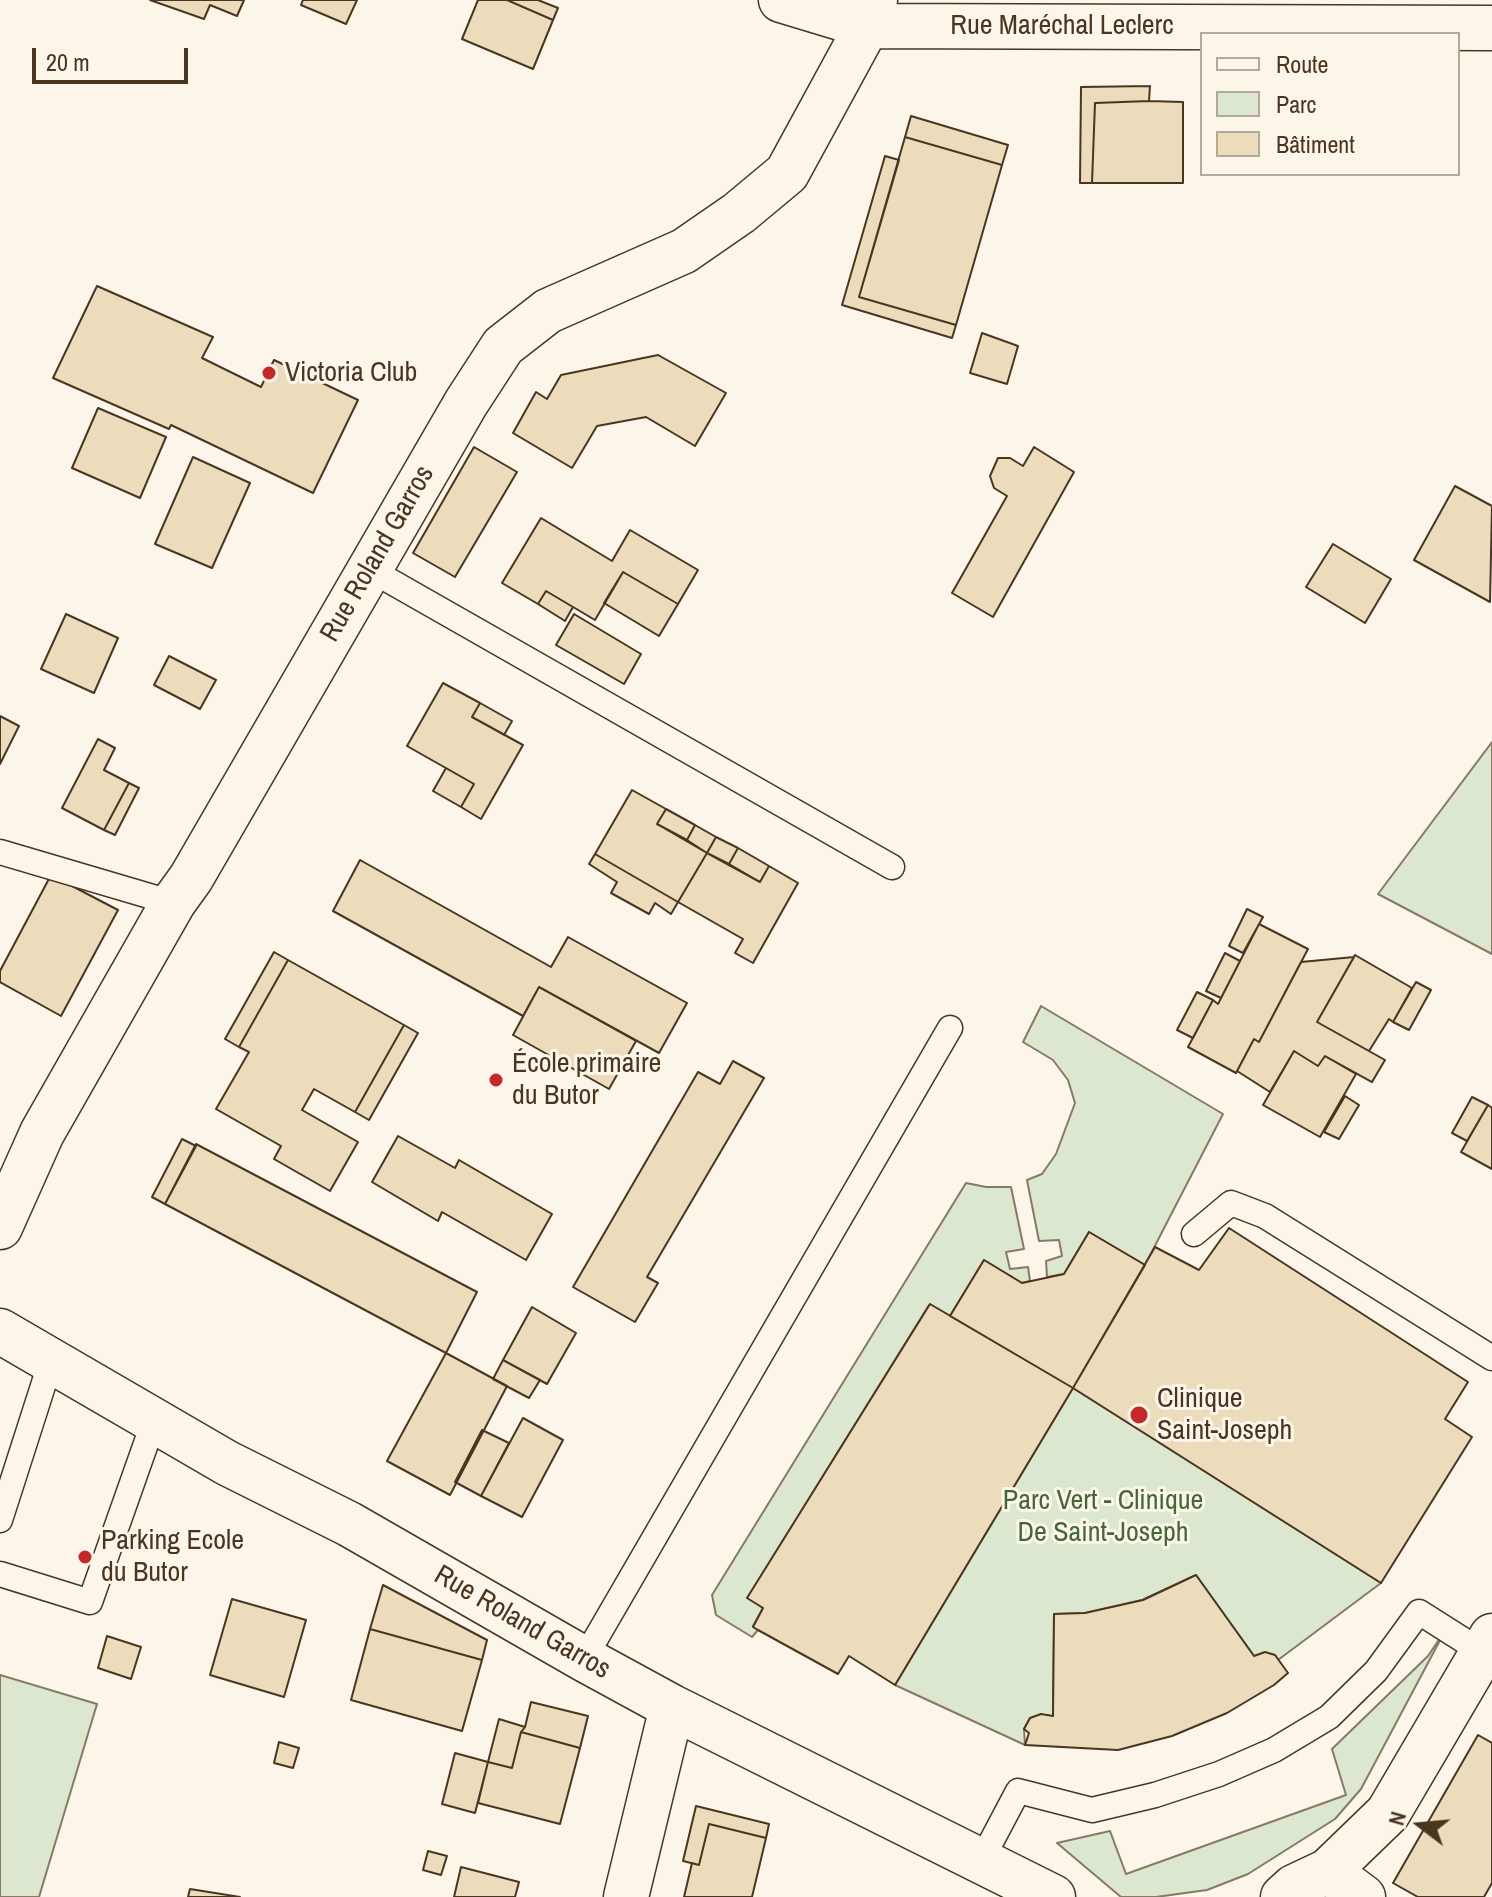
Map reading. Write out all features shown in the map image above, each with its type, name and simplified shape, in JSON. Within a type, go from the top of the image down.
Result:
[{"type":"street","name":"Rue Maréchal Leclerc","points":[[781,0],[871,13],[1492,28]]},
{"type":"street","name":"Rue Roland Garros","points":[[2,1217],[42,1133],[173,903],[466,403],[503,346],[548,311],[684,251],[739,213],[787,173],[871,13]]},
{"type":"street","name":"Rue Roland Garros","points":[[0,1331],[227,1463],[349,1524],[672,1707],[1053,1897]]},
{"type":"street","points":[[1283,1897],[1294,1887],[1328,1871],[1388,1813],[1487,1644]]},
{"type":"street","points":[[626,1897],[672,1707]]},
{"type":"street","points":[[1328,1871],[1363,1897]]},
{"type":"lane","points":[[369,569],[892,867]]},
{"type":"lane","points":[[0,852],[173,903]]},
{"type":"lane","points":[[584,1659],[950,1028]]},
{"type":"lane","points":[[1194,1234],[1231,1203],[1265,1216],[1492,1358]]},
{"type":"lane","points":[[0,1520],[51,1361]]},
{"type":"lane","points":[[0,1574],[90,1602],[154,1421]]},
{"type":"lane","points":[[981,1861],[1018,1791],[1092,1810],[1155,1795],[1219,1774],[1274,1750],[1329,1717],[1376,1671],[1419,1612],[1487,1644]]},
{"type":"green space","points":[[1492,742],[1492,954],[1378,894]]},
{"type":"green space","points":[[1041,1006],[1223,1114],[1145,1265],[1089,1232],[1064,1274],[1047,1277],[1046,1261],[1062,1256],[1059,1240],[1039,1241],[1027,1180],[1042,1174],[1056,1154],[1075,1103],[1068,1080],[1053,1060],[1023,1042]]},
{"type":"green space","points":[[966,1183],[1011,1187],[1024,1249],[1006,1252],[1010,1269],[1028,1267],[1030,1281],[1022,1283],[984,1260],[950,1316],[929,1305],[748,1597],[763,1608],[753,1626],[758,1630],[752,1637],[716,1615],[712,1595]]},
{"type":"green space","name":"Parc Vert - Clinique De Saint-Joseph","points":[[1073,1388],[1381,1583],[1278,1660],[1275,1655],[1254,1656],[1196,1575],[1142,1600],[1085,1613],[1054,1614],[1053,1716],[1030,1718],[1024,1729],[1025,1745],[895,1685]]},
{"type":"green space","points":[[1446,1629],[1361,1789],[1335,1819],[1248,1874],[1207,1890],[1156,1897],[1121,1897],[1057,1843],[1110,1831],[1126,1874],[1346,1795],[1332,1749],[1428,1656]]},
{"type":"green space","points":[[0,1675],[97,1704],[39,1897],[0,1897]]},
{"type":"building","points":[[150,0],[244,0],[237,16],[210,5],[204,19]]},
{"type":"building","points":[[303,0],[357,0],[346,24],[301,5]]},
{"type":"building","points":[[478,0],[507,0],[553,20],[533,69],[462,39]]},
{"type":"building","points":[[507,0],[538,0],[558,8],[553,20]]},
{"type":"building","points":[[1150,86],[1149,101],[1095,103],[1092,183],[1080,183],[1081,87]]},
{"type":"building","points":[[1183,102],[1183,183],[1092,183],[1095,103]]},
{"type":"building","points":[[911,116],[1008,145],[1002,165],[905,137]]},
{"type":"building","points":[[905,137],[1002,165],[956,325],[859,297]]},
{"type":"building","points":[[885,156],[899,160],[859,297],[956,325],[952,338],[842,305]]},
{"type":"building","points":[[97,286],[213,337],[202,358],[261,387],[274,360],[358,400],[313,493],[171,425],[169,429],[53,378]]},
{"type":"building","points":[[982,333],[1018,346],[1007,384],[970,373]]},
{"type":"building","points":[[658,355],[726,393],[695,446],[646,417],[597,426],[572,468],[513,433],[536,392],[547,399],[561,375]]},
{"type":"building","points":[[98,408],[166,437],[140,498],[72,468]]},
{"type":"building","points":[[474,447],[517,472],[455,577],[413,553]]},
{"type":"building","points":[[1034,447],[1074,472],[993,617],[952,593],[1007,496],[994,488],[990,476],[998,458],[1010,458],[1023,466]]},
{"type":"building","points":[[193,457],[250,483],[212,568],[155,544]]},
{"type":"building","points":[[1455,486],[1492,506],[1490,602],[1414,560]]},
{"type":"building","points":[[541,518],[612,561],[630,530],[698,570],[678,604],[623,572],[595,620],[546,591],[538,604],[502,583]]},
{"type":"building","points":[[1333,544],[1391,579],[1365,623],[1306,587]]},
{"type":"building","points":[[623,572],[678,604],[659,636],[604,603]]},
{"type":"building","points":[[546,591],[573,607],[565,621],[538,604]]},
{"type":"building","points":[[66,614],[118,638],[94,693],[41,669]]},
{"type":"building","points":[[574,614],[641,654],[624,684],[556,645]]},
{"type":"building","points":[[169,656],[216,680],[200,709],[154,685]]},
{"type":"building","points":[[443,683],[480,703],[472,717],[523,745],[481,819],[461,807],[474,784],[407,746]]},
{"type":"building","points":[[480,703],[512,721],[504,735],[472,717]]},
{"type":"building","points":[[0,716],[19,726],[0,764]]},
{"type":"building","points":[[98,739],[115,748],[104,770],[129,783],[104,830],[62,808]]},
{"type":"building","points":[[446,768],[474,784],[461,807],[433,791]]},
{"type":"building","points":[[129,783],[139,788],[115,835],[104,830]]},
{"type":"building","points":[[632,790],[666,809],[657,824],[707,853],[678,902],[595,854]]},
{"type":"building","points":[[666,809],[695,825],[687,840],[657,824]]},
{"type":"building","points":[[695,825],[716,837],[707,853],[687,840]]},
{"type":"building","points":[[716,837],[738,848],[729,864],[707,853]]},
{"type":"building","points":[[738,848],[769,866],[760,882],[729,864]]},
{"type":"building","points":[[707,853],[760,882],[769,866],[798,883],[753,963],[735,953],[743,939],[678,902]]},
{"type":"building","points":[[595,854],[678,902],[671,914],[655,903],[649,914],[611,893],[617,882],[589,864]]},
{"type":"building","points":[[360,860],[551,967],[568,937],[687,1003],[659,1053],[539,987],[523,1016],[333,911]]},
{"type":"building","points":[[51,875],[118,910],[61,1016],[0,982],[0,971]]},
{"type":"building","points":[[1247,909],[1263,917],[1243,953],[1229,946]]},
{"type":"building","points":[[1259,924],[1308,949],[1259,1042],[1254,1039],[1236,1073],[1188,1047],[1213,1000],[1218,1004]]},
{"type":"building","points":[[274,952],[288,960],[239,1047],[225,1039]]},
{"type":"building","points":[[1225,953],[1240,961],[1221,998],[1206,991]]},
{"type":"building","points":[[1355,955],[1412,988],[1393,1022],[1389,1019],[1369,1051],[1317,1022]]},
{"type":"building","points":[[1354,957],[1317,1022],[1385,1060],[1372,1082],[1325,1056],[1318,1066],[1294,1051],[1270,1092],[1237,1071],[1254,1039],[1259,1042],[1301,962]]},
{"type":"building","points":[[288,960],[404,1025],[355,1112],[314,1089],[302,1110],[358,1142],[330,1191],[274,1159],[281,1146],[216,1109],[249,1052],[239,1047]]},
{"type":"building","points":[[1416,982],[1431,990],[1409,1030],[1393,1022]]},
{"type":"building","points":[[539,987],[636,1041],[609,1089],[513,1035]]},
{"type":"building","points":[[1197,992],[1213,1000],[1193,1038],[1177,1030]]},
{"type":"building","points":[[404,1025],[418,1033],[369,1120],[355,1112]]},
{"type":"building","points":[[1294,1051],[1318,1066],[1325,1056],[1356,1074],[1320,1137],[1263,1105]]},
{"type":"building","points":[[733,1061],[764,1078],[647,1277],[658,1283],[635,1322],[573,1287],[698,1072],[720,1084]]},
{"type":"building","points":[[1345,1096],[1359,1105],[1339,1139],[1324,1132]]},
{"type":"building","points":[[1472,1097],[1488,1105],[1467,1141],[1452,1133]]},
{"type":"building","points":[[1488,1105],[1492,1108],[1492,1169],[1461,1152]]},
{"type":"building","points":[[398,1136],[455,1168],[459,1160],[552,1214],[526,1260],[442,1212],[438,1221],[372,1182]]},
{"type":"building","points":[[182,1139],[196,1146],[165,1204],[152,1197]]},
{"type":"building","points":[[196,1144],[477,1292],[446,1353],[165,1204]]},
{"type":"building","points":[[1229,1228],[1468,1382],[1445,1419],[1472,1437],[1381,1583],[1073,1388],[1155,1247],[1199,1270]]},
{"type":"building","points":[[1089,1232],[1145,1265],[1073,1388],[950,1316],[984,1260],[1022,1283],[1064,1274]]},
{"type":"building","points":[[930,1304],[1073,1388],[895,1685],[849,1656],[838,1674],[758,1630],[753,1627],[763,1608],[747,1598]]},
{"type":"building","points":[[532,1307],[576,1333],[547,1384],[503,1360]]},
{"type":"building","points":[[446,1353],[507,1386],[450,1495],[387,1461]]},
{"type":"building","points":[[503,1360],[540,1380],[529,1398],[493,1379]]},
{"type":"building","points":[[523,1418],[563,1440],[522,1517],[481,1496]]},
{"type":"building","points":[[482,1430],[509,1443],[481,1496],[455,1482]]},
{"type":"building","points":[[1196,1575],[1254,1656],[1265,1652],[1275,1655],[1288,1673],[1227,1713],[1172,1736],[1118,1750],[1025,1745],[1029,1733],[1024,1729],[1030,1718],[1041,1714],[1053,1716],[1054,1614],[1085,1613],[1143,1600]]},
{"type":"building","points":[[383,1585],[487,1640],[482,1660],[370,1629]]},
{"type":"building","points":[[232,1599],[306,1620],[284,1697],[210,1675]]},
{"type":"building","points":[[370,1629],[482,1660],[462,1731],[351,1700]]},
{"type":"building","points":[[107,1636],[141,1647],[131,1679],[98,1668]]},
{"type":"building","points":[[531,1702],[588,1716],[580,1748],[521,1732]]},
{"type":"building","points":[[499,1719],[525,1727],[512,1768],[488,1762]]},
{"type":"building","points":[[521,1732],[580,1748],[560,1824],[478,1803],[488,1762],[512,1768]]},
{"type":"building","points":[[1478,1735],[1492,1743],[1492,1883],[1484,1897],[1418,1897],[1393,1883]]},
{"type":"building","points":[[279,1742],[299,1748],[293,1768],[274,1763]]},
{"type":"building","points":[[455,1753],[488,1762],[475,1813],[442,1804]]},
{"type":"building","points":[[696,1806],[769,1824],[766,1838],[709,1824],[699,1865],[683,1861]]},
{"type":"building","points":[[709,1824],[766,1838],[752,1897],[684,1897],[692,1863],[699,1865]]},
{"type":"building","points":[[428,1851],[447,1856],[441,1875],[423,1870]]},
{"type":"building","points":[[461,1867],[519,1882],[515,1897],[454,1897]]},
{"type":"building","points":[[190,1889],[240,1897],[188,1897]]},
{"type":"place","name":"Victoria Club","points":[[269,373]]},
{"type":"place","name":"École primaire du Butor","points":[[496,1080]]},
{"type":"place","name":"Clinique Saint-Joseph","points":[[1139,1415]]},
{"type":"place","name":"Parking Ecole du Butor","points":[[85,1557]]}]
